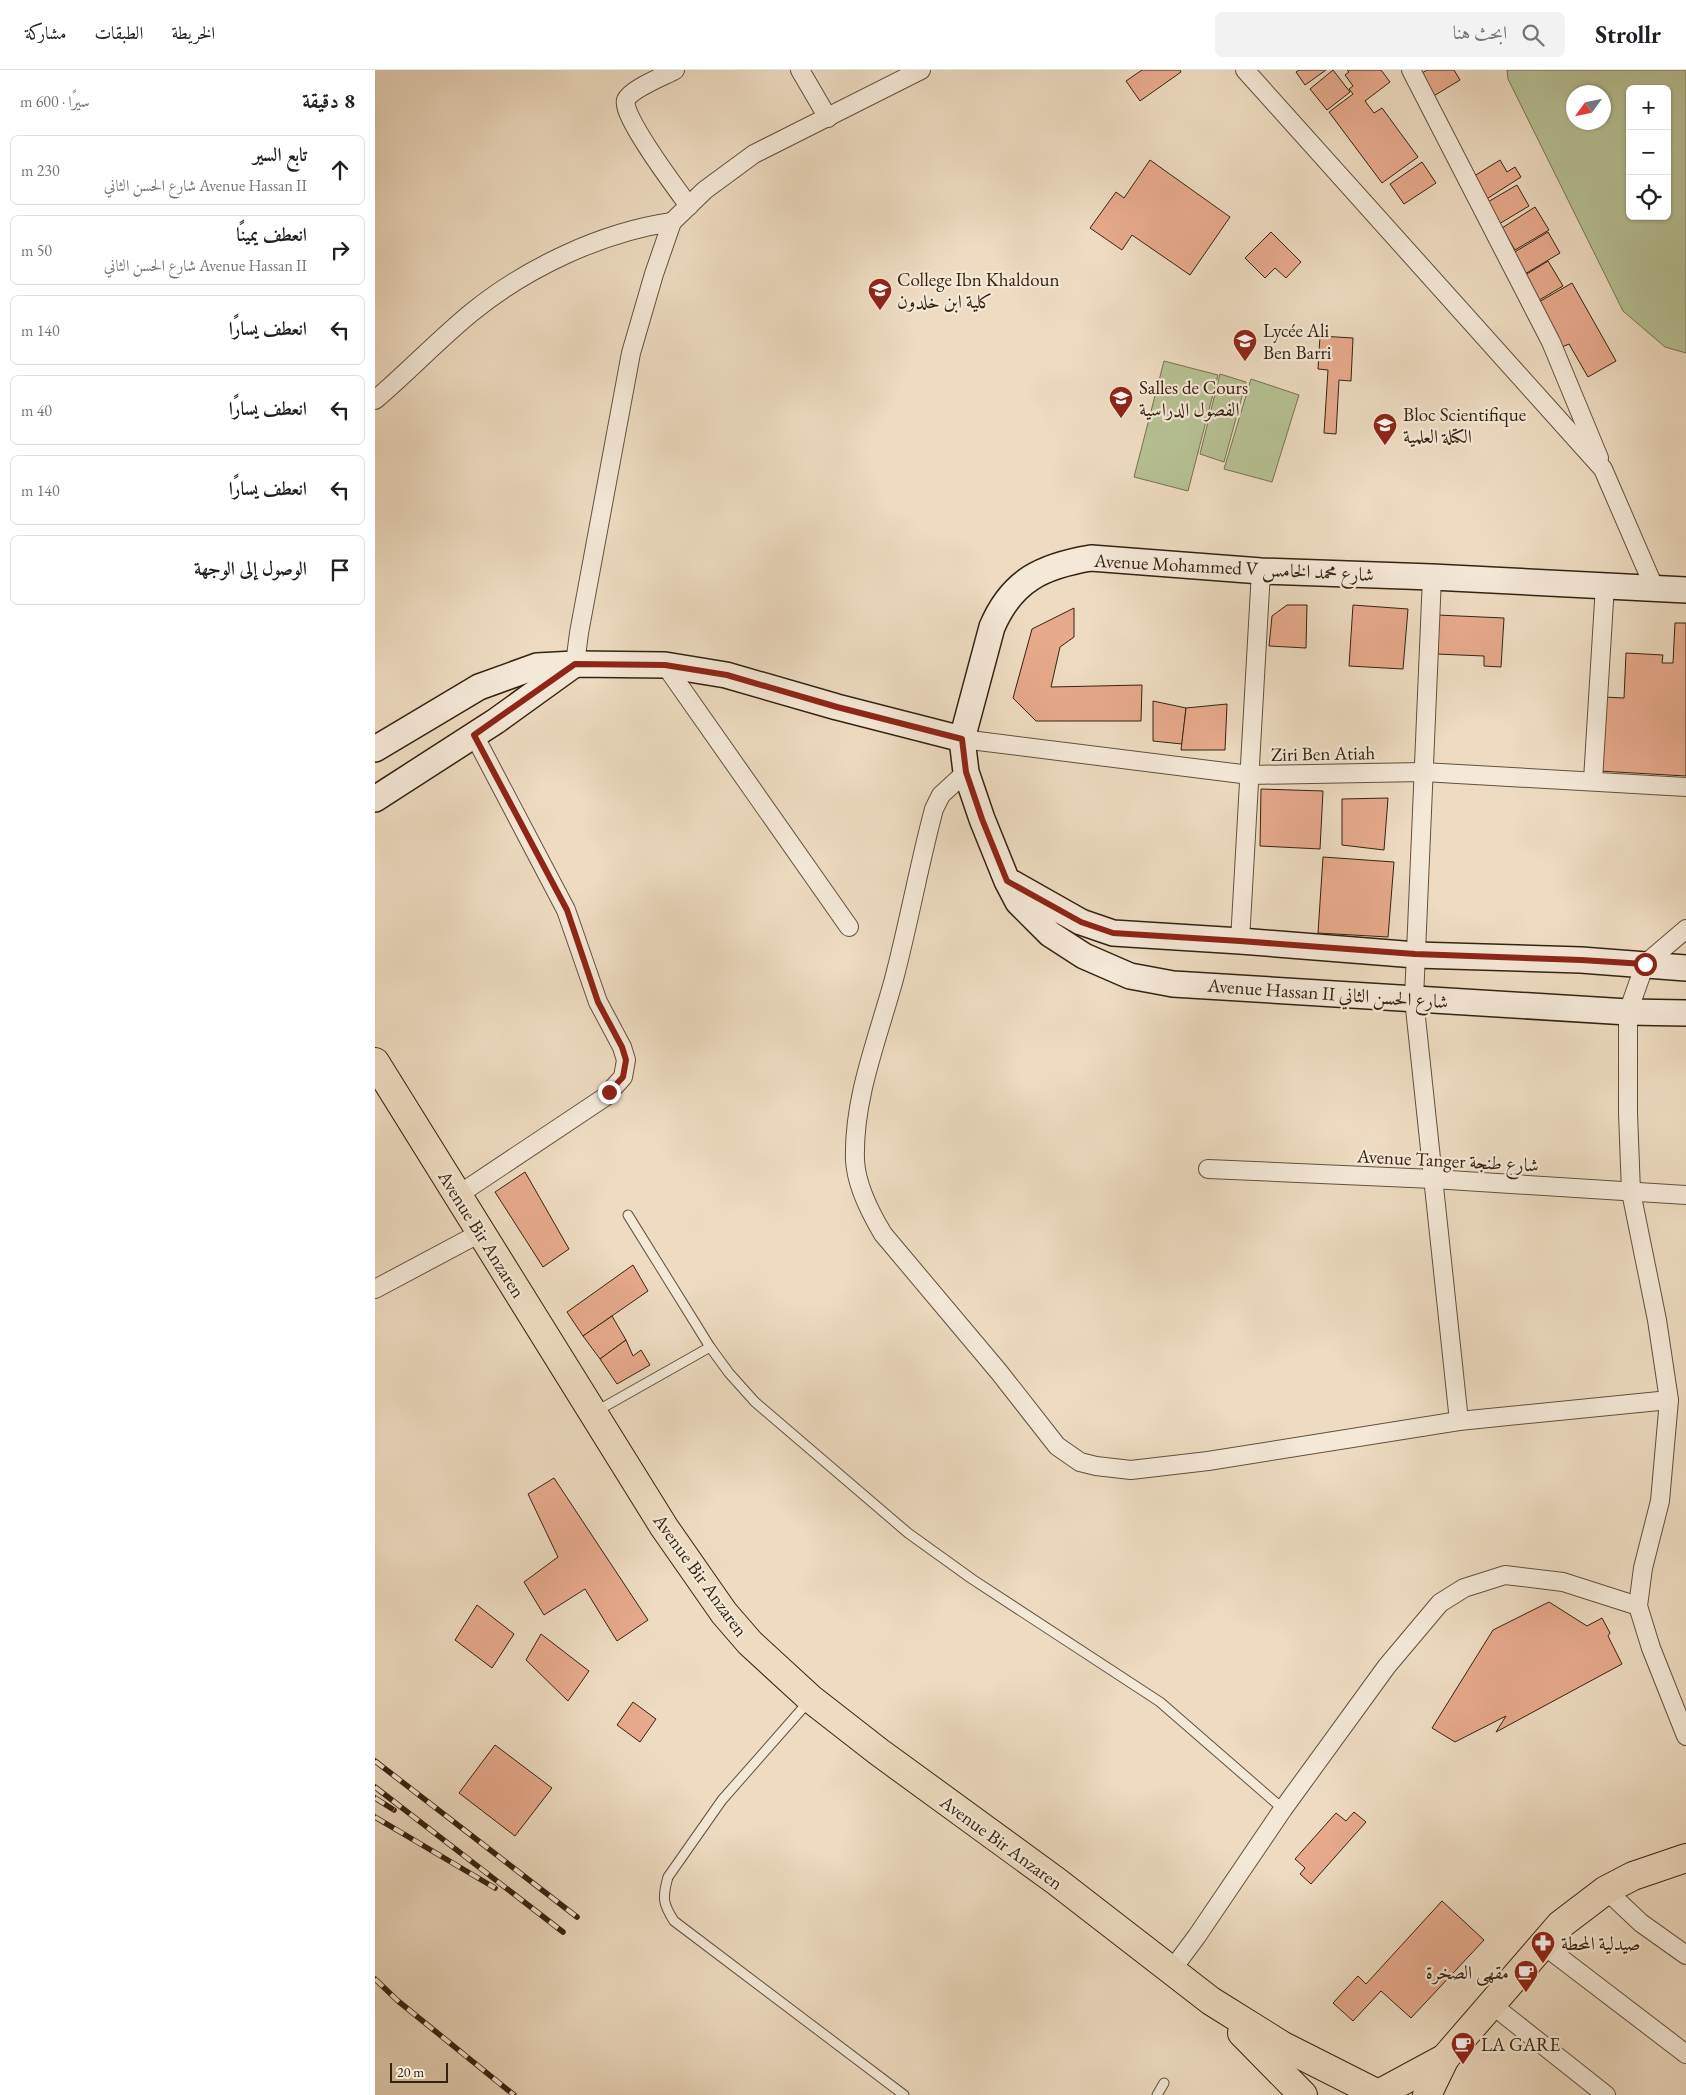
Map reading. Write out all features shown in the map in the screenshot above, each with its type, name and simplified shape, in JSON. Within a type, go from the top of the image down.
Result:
[{"type":"main road","name":"Avenue Bir Anzaren","points":[[375,1062],[664,1526],[724,1613],[751,1643],[811,1699],[879,1752],[1056,1881],[1211,2001],[1283,2046],[1379,2094]]},
{"type":"main road","points":[[1427,2095],[1445,2058],[1559,1925],[1607,1890],[1633,1876],[1686,1858]]},
{"type":"main road","name":"Avenue Bir Anzaren","points":[[1211,2001],[1303,2095]]},
{"type":"main road","points":[[1379,2094],[1445,2058]]},
{"type":"street","points":[[675,70],[631,94],[625,103],[633,124],[689,206]]},
{"type":"street","points":[[800,70],[827,118]]},
{"type":"street","points":[[375,799],[474,735],[575,664],[579,633],[631,353],[654,274],[672,222],[705,190],[754,154],[921,70]]},
{"type":"street","points":[[1245,70],[1603,469]]},
{"type":"street","points":[[1411,70],[1551,342],[1654,587]]},
{"type":"street","points":[[375,400],[471,312],[536,268],[591,243],[647,226],[672,222]]},
{"type":"street","name":"Avenue Mohammed V شارع محمد الخامس","points":[[962,739],[992,627],[999,610],[1014,589],[1029,578],[1064,562],[1091,558],[1261,571],[1432,577],[1686,590]]},
{"type":"street","points":[[1240,941],[1261,571]]},
{"type":"street","points":[[1432,577],[1414,999],[1459,1421]]},
{"type":"street","points":[[1593,780],[1605,585]]},
{"type":"street","points":[[375,749],[479,687],[537,666],[575,664],[665,665],[727,675],[837,707],[962,739]]},
{"type":"street","points":[[665,665],[849,927]]},
{"type":"street","points":[[458,1195],[605,1097],[623,1077],[626,1060],[622,1047],[598,1002],[567,910],[474,735]]},
{"type":"street","name":"Avenue Hassan II شارع الحسن الثاني","points":[[962,739],[966,772],[982,819],[1007,881],[1019,902],[1050,934],[1084,956],[1130,976],[1173,984],[1628,1012],[1686,1013]]},
{"type":"street","name":"Ziri Ben Atiah","points":[[962,739],[1250,775],[1423,772],[1593,780],[1686,787]]},
{"type":"street","points":[[966,772],[941,795],[933,808],[894,977],[863,1090],[857,1123],[855,1162],[870,1212],[883,1234],[999,1372],[1057,1446],[1080,1462],[1131,1470],[1208,1461],[1459,1421],[1669,1400]]},
{"type":"street","points":[[1007,881],[1081,922],[1113,933],[1415,954],[1581,960],[1686,968]]},
{"type":"street","points":[[1686,929],[1645,964],[1628,1012],[1628,1113],[1631,1192],[1657,1320],[1669,1400],[1660,1501],[1643,1568],[1638,1606],[1651,1648],[1686,1736]]},
{"type":"street","name":"Avenue Tanger شارع طنجة","points":[[1208,1169],[1433,1179],[1686,1195]]},
{"type":"street","points":[[375,1289],[482,1232]]},
{"type":"street","points":[[1171,1971],[1283,1809],[1387,1666],[1440,1603],[1464,1588],[1505,1576],[1563,1582],[1638,1606]]},
{"type":"street","points":[[1607,1890],[1641,1923],[1686,1955]]},
{"type":"street","points":[[1542,1944],[1686,2054]]},
{"type":"street","points":[[1491,2004],[1607,2095]]},
{"type":"lane","points":[[628,1215],[710,1347],[729,1373],[755,1402],[908,1533],[972,1579],[1161,1702],[1283,1809]]},
{"type":"lane","points":[[593,1413],[710,1347]]},
{"type":"lane","points":[[811,1699],[722,1800],[668,1877],[665,1889],[665,1906],[675,1921],[905,2095]]},
{"type":"lane","points":[[1157,2095],[1164,2083]]},
{"type":"green space","points":[[1507,70],[1686,70],[1686,353],[1665,347],[1623,311],[1508,79]]},
{"type":"green space","points":[[1164,361],[1218,375],[1188,491],[1134,477]]},
{"type":"green space","points":[[1220,374],[1246,382],[1224,462],[1200,454]]},
{"type":"green space","points":[[1251,379],[1299,395],[1272,482],[1224,469]]},
{"type":"building","points":[[1142,70],[1180,70],[1181,72],[1140,101],[1126,81]]},
{"type":"building","points":[[1299,70],[1326,70],[1305,85],[1296,72]]},
{"type":"building","points":[[1333,70],[1350,92],[1327,110],[1310,89]]},
{"type":"building","points":[[1347,70],[1381,70],[1390,82],[1365,101],[1374,113],[1382,108],[1418,157],[1382,183],[1329,112],[1353,94],[1349,89],[1353,86],[1345,75],[1349,72]]},
{"type":"building","points":[[1427,70],[1454,70],[1460,80],[1432,97],[1419,75]]},
{"type":"building","points":[[1150,160],[1230,217],[1190,275],[1132,235],[1122,250],[1090,228],[1116,192],[1124,198]]},
{"type":"building","points":[[1500,160],[1507,172],[1515,167],[1521,177],[1485,200],[1471,178]]},
{"type":"building","points":[[1422,162],[1436,183],[1404,204],[1390,184]]},
{"type":"building","points":[[1517,185],[1529,206],[1499,224],[1486,203]]},
{"type":"building","points":[[1535,207],[1549,230],[1515,250],[1502,228]]},
{"type":"building","points":[[1271,232],[1301,262],[1286,278],[1275,268],[1265,278],[1245,258]]},
{"type":"building","points":[[1548,232],[1560,253],[1525,274],[1513,253]]},
{"type":"building","points":[[1548,261],[1563,286],[1536,302],[1522,277]]},
{"type":"building","points":[[1572,283],[1616,361],[1588,377],[1569,344],[1562,347],[1537,303]]},
{"type":"building","points":[[1320,336],[1353,338],[1351,381],[1339,380],[1336,434],[1324,433],[1328,370],[1318,369]]},
{"type":"building","points":[[1287,605],[1307,605],[1306,648],[1269,646],[1272,616]]},
{"type":"building","points":[[1353,605],[1408,609],[1403,669],[1349,666]]},
{"type":"building","points":[[1074,608],[1074,637],[1060,647],[1051,687],[1142,685],[1141,721],[1036,721],[1013,698],[1032,629]]},
{"type":"building","points":[[1437,615],[1504,618],[1501,667],[1484,666],[1484,656],[1436,654]]},
{"type":"building","points":[[1675,623],[1686,623],[1686,776],[1599,771],[1603,697],[1624,698],[1626,653],[1663,655],[1662,663],[1673,663]]},
{"type":"building","points":[[1153,701],[1186,708],[1182,744],[1153,741]]},
{"type":"building","points":[[1227,704],[1225,750],[1181,750],[1186,708]]},
{"type":"building","points":[[1261,789],[1323,791],[1320,849],[1260,846]]},
{"type":"building","points":[[1388,798],[1384,850],[1342,845],[1342,799]]},
{"type":"building","points":[[1323,857],[1394,862],[1388,937],[1318,933]]},
{"type":"building","points":[[525,1172],[569,1249],[543,1267],[495,1192]]},
{"type":"building","points":[[633,1265],[648,1291],[583,1336],[567,1312]]},
{"type":"building","points":[[612,1316],[626,1340],[600,1359],[583,1336]]},
{"type":"building","points":[[626,1340],[633,1356],[641,1350],[650,1365],[617,1384],[600,1359]]},
{"type":"building","points":[[554,1478],[648,1620],[617,1641],[585,1589],[544,1615],[524,1582],[558,1557],[528,1494]]},
{"type":"building","points":[[1549,1602],[1587,1626],[1602,1618],[1610,1633],[1608,1636],[1622,1664],[1496,1732],[1506,1716],[1455,1742],[1432,1728],[1493,1630]]},
{"type":"building","points":[[477,1605],[514,1634],[492,1668],[455,1640]]},
{"type":"building","points":[[541,1634],[589,1671],[568,1701],[526,1660]]},
{"type":"building","points":[[633,1702],[656,1719],[640,1742],[617,1725]]},
{"type":"building","points":[[495,1745],[552,1788],[515,1836],[459,1793]]},
{"type":"building","points":[[1354,1812],[1366,1822],[1311,1884],[1300,1874],[1305,1868],[1295,1859],[1336,1813],[1346,1821]]},
{"type":"building","points":[[1442,1901],[1484,1940],[1411,2018],[1381,1991],[1353,2021],[1333,2003],[1358,1976],[1366,1984]]},
{"type":"railway","points":[[375,1761],[577,1917]]},
{"type":"railway","points":[[375,1787],[563,1932]]},
{"type":"railway","points":[[375,1798],[394,1810]]},
{"type":"railway","points":[[375,1817],[495,1888]]},
{"type":"railway","points":[[375,1979],[398,2001],[514,2095]]},
{"type":"place","name":"College Ibn Khaldoun كلية ابن خلدون","points":[[880,311]]},
{"type":"place","name":"Lycée Ali Ben Barri","points":[[1245,362]]},
{"type":"place","name":"Salles de Cours الفصول الدراسية","points":[[1121,419]]},
{"type":"place","name":"Bloc Scientifique الكتلة العلمية","points":[[1385,446]]},
{"type":"place","name":"صيدلية المحطة","points":[[1543,1964]]},
{"type":"place","name":"مقهى الصخرة","points":[[1526,1993]]},
{"type":"place","name":"LA GARE","points":[[1463,2065]]},
{"type":"route","points":[[609,1092],[623,1077],[626,1060],[622,1047],[598,1002],[567,910],[474,735],[575,664],[665,665],[727,675],[837,707],[962,739],[966,772],[982,819],[1007,881],[1060,912],[1081,922],[1113,933],[1415,954],[1645,964]]}]
